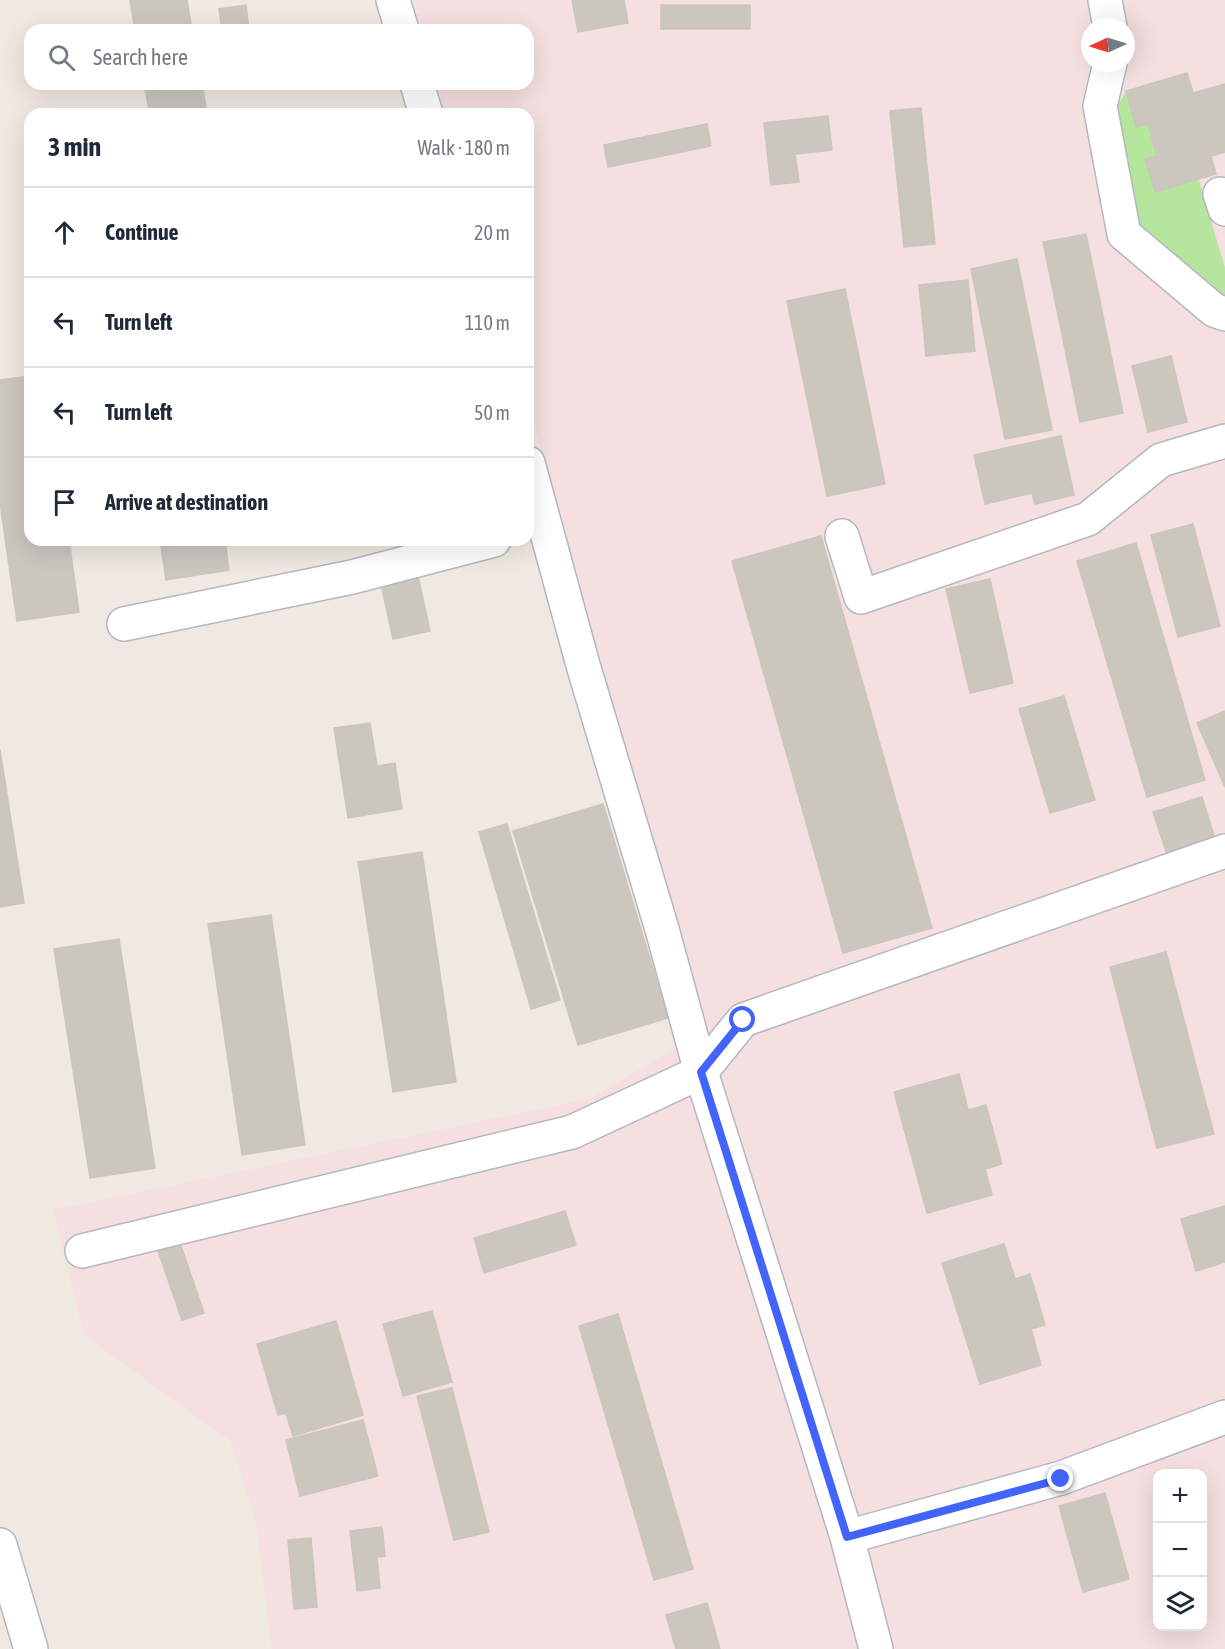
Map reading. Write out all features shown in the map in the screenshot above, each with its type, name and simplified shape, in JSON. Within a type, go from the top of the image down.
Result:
[{"type":"street","points":[[393,0],[400,24]]},
{"type":"street","points":[[1105,0],[1108,18]]},
{"type":"street","points":[[1108,72],[1100,106],[1124,234],[1214,310],[1225,314]]},
{"type":"street","points":[[419,90],[424,108]]},
{"type":"street","points":[[1225,196],[1220,194],[1225,209]]},
{"type":"street","points":[[842,536],[861,597],[1088,519],[1161,460],[1225,441]]},
{"type":"street","points":[[534,507],[537,529],[587,676],[662,929],[701,1072],[847,1537],[876,1649]]},
{"type":"street","points":[[124,624],[352,577],[471,546]]},
{"type":"street","points":[[82,1251],[572,1132],[701,1072],[743,1020],[1225,851]]},
{"type":"street","points":[[847,1537],[1061,1479],[1225,1417]]},
{"type":"street","points":[[0,1545],[31,1649]]},
{"type":"shaded area","points":[[413,0],[1225,0],[1225,1649],[272,1649],[256,1521],[230,1441],[84,1335],[53,1210],[589,1099],[706,1031],[534,425],[534,108],[444,108],[439,90],[534,90],[534,24],[420,24]]},
{"type":"green space","points":[[1126,91],[1136,126],[1148,123],[1157,156],[1145,159],[1155,192],[1199,180],[1225,268],[1225,305],[1139,225],[1111,118]]},
{"type":"building","points":[[130,0],[187,0],[191,24],[134,24]]},
{"type":"building","points":[[572,0],[624,0],[628,23],[578,32]]},
{"type":"building","points":[[246,5],[248,24],[221,24],[219,9]]},
{"type":"building","points":[[661,5],[750,5],[750,29],[661,29]]},
{"type":"building","points":[[1187,73],[1193,93],[1225,84],[1225,152],[1211,156],[1216,174],[1155,192],[1145,159],[1157,156],[1148,123],[1136,127],[1126,91]]},
{"type":"building","points":[[145,90],[203,90],[206,108],[149,108]]},
{"type":"building","points":[[921,108],[935,244],[904,247],[890,111]]},
{"type":"building","points":[[828,116],[832,150],[795,154],[799,182],[771,185],[764,123]]},
{"type":"building","points":[[707,124],[711,146],[608,167],[604,145]]},
{"type":"building","points":[[1086,234],[1123,413],[1080,422],[1043,242]]},
{"type":"building","points":[[1017,259],[1052,430],[1005,439],[971,269]]},
{"type":"building","points":[[968,280],[975,351],[926,356],[919,285]]},
{"type":"building","points":[[845,289],[885,484],[827,496],[787,301]]},
{"type":"building","points":[[1171,356],[1187,422],[1148,432],[1132,366]]},
{"type":"building","points":[[24,377],[24,546],[70,546],[79,612],[17,621],[0,503],[0,380]]},
{"type":"building","points":[[1061,436],[1074,495],[1035,504],[1032,493],[985,504],[974,455]]},
{"type":"building","points":[[1193,524],[1220,626],[1178,637],[1151,535]]},
{"type":"building","points":[[821,536],[932,928],[843,953],[732,561]]},
{"type":"building","points":[[1136,543],[1205,780],[1147,797],[1077,561]]},
{"type":"building","points":[[161,546],[226,546],[229,570],[166,580]]},
{"type":"building","points":[[418,576],[430,631],[393,639],[381,584]]},
{"type":"building","points":[[990,579],[1013,683],[970,693],[946,589]]},
{"type":"building","points":[[1064,696],[1095,800],[1050,813],[1019,709]]},
{"type":"building","points":[[1225,711],[1225,787],[1197,723]]},
{"type":"building","points":[[370,723],[377,766],[395,763],[402,809],[348,818],[334,728]]},
{"type":"building","points":[[0,750],[24,903],[0,907]]},
{"type":"building","points":[[1202,797],[1215,839],[1167,854],[1153,812]]},
{"type":"building","points":[[603,804],[668,1018],[578,1045],[513,831]]},
{"type":"building","points":[[507,824],[560,1000],[531,1009],[479,832]]},
{"type":"building","points":[[422,852],[456,1082],[393,1092],[358,862]]},
{"type":"building","points":[[271,915],[305,1145],[242,1155],[208,924]]},
{"type":"building","points":[[119,939],[155,1168],[90,1178],[54,949]]},
{"type":"building","points":[[1166,952],[1214,1134],[1157,1148],[1110,967]]},
{"type":"building","points":[[959,1074],[968,1110],[986,1105],[1002,1164],[985,1169],[992,1195],[927,1213],[894,1092]]},
{"type":"building","points":[[1225,1206],[1225,1262],[1196,1271],[1181,1219]]},
{"type":"building","points":[[565,1211],[576,1245],[484,1273],[474,1238]]},
{"type":"building","points":[[178,1237],[204,1313],[182,1320],[156,1245]]},
{"type":"building","points":[[1004,1244],[1015,1279],[1030,1274],[1045,1325],[1031,1329],[1041,1365],[980,1384],[942,1263]]},
{"type":"building","points":[[432,1311],[452,1382],[403,1396],[383,1324]]},
{"type":"building","points":[[618,1314],[693,1569],[654,1580],[579,1326]]},
{"type":"building","points":[[336,1321],[363,1415],[293,1436],[286,1413],[278,1415],[257,1344]]},
{"type":"building","points":[[452,1388],[489,1532],[454,1540],[417,1396]]},
{"type":"building","points":[[363,1420],[378,1476],[300,1496],[286,1440]]},
{"type":"building","points":[[1105,1493],[1129,1579],[1083,1592],[1059,1506]]},
{"type":"building","points":[[382,1527],[385,1556],[377,1557],[380,1588],[357,1591],[350,1531]]},
{"type":"building","points":[[311,1538],[317,1607],[294,1609],[288,1540]]},
{"type":"building","points":[[707,1603],[720,1649],[676,1649],[666,1615]]},
{"type":"route","points":[[743,1020],[701,1072],[847,1537],[1061,1479]]}]
